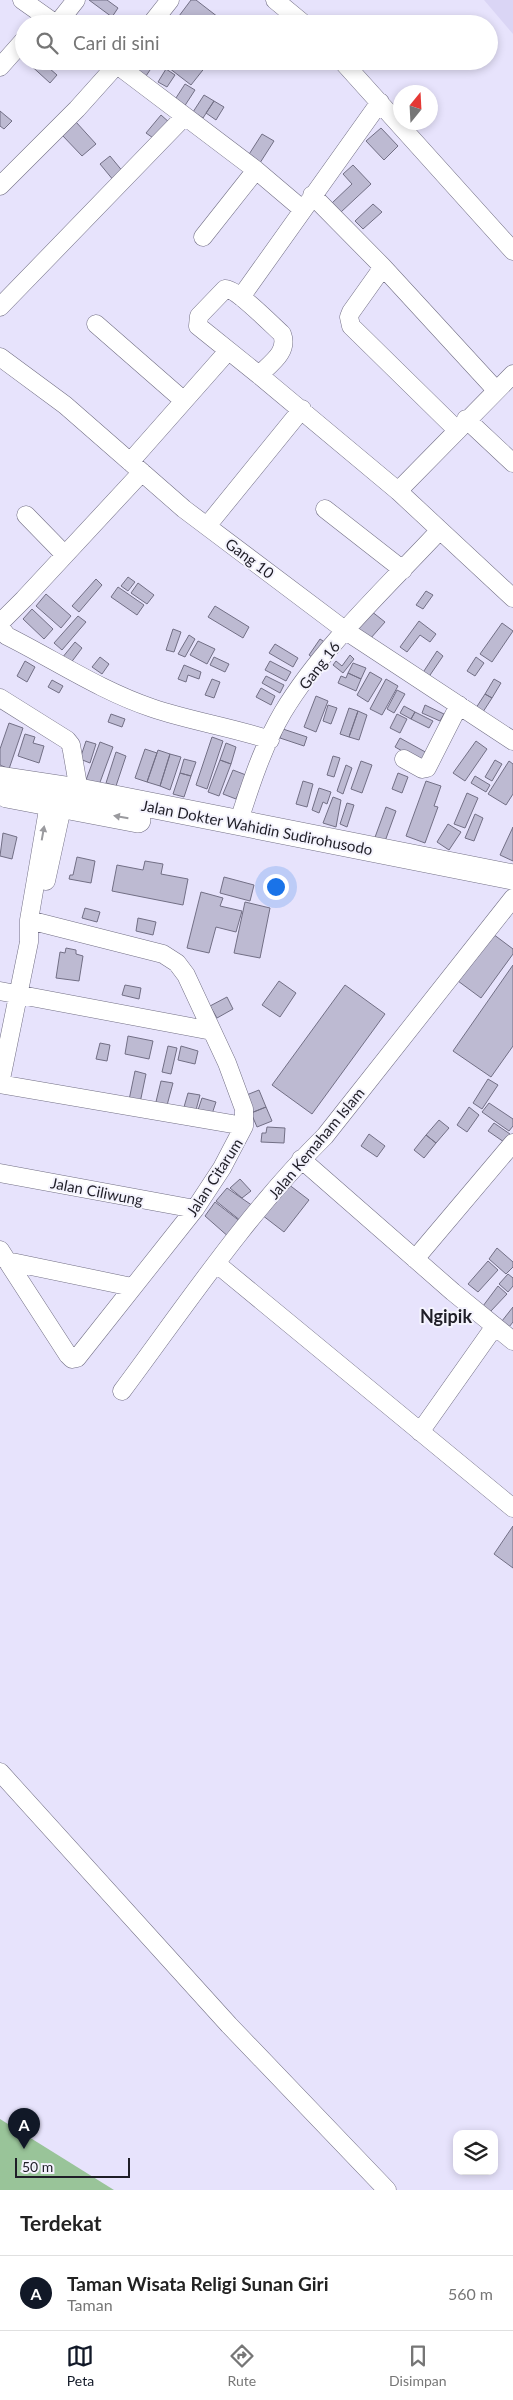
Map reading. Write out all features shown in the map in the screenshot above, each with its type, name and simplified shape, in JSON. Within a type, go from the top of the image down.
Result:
[{"type":"highway","name":"Jalan Dokter Wahidin Sudirohusodo","points":[[0,779],[62,796],[513,890]]},
{"type":"highway","name":"Jalan Dokter Wahidin Sudirohusodo","points":[[0,794],[62,796],[238,824],[513,877]]},
{"type":"street","points":[[22,0],[40,15]]},
{"type":"street","points":[[58,15],[76,0]]},
{"type":"street","points":[[158,15],[170,0]]},
{"type":"street","points":[[275,0],[293,15]]},
{"type":"street","points":[[0,67],[15,50]]},
{"type":"street","points":[[0,186],[77,109],[109,70]]},
{"type":"street","points":[[126,70],[184,117],[256,170],[307,202],[383,268],[496,390]]},
{"type":"street","points":[[350,70],[478,214],[513,250]]},
{"type":"street","points":[[241,297],[380,102]]},
{"type":"street","points":[[0,307],[184,117]]},
{"type":"street","points":[[203,237],[256,170]]},
{"type":"street","points":[[383,268],[351,312],[349,317],[351,326],[462,425],[513,463]]},
{"type":"street","points":[[259,375],[282,353],[282,334],[241,297],[232,290],[225,289],[198,319],[200,329],[302,409],[398,491],[439,531],[512,595]]},
{"type":"street","points":[[96,324],[184,400]]},
{"type":"street","points":[[228,351],[184,400],[136,467],[65,555],[1,622],[0,627],[7,636],[136,702],[270,740]]},
{"type":"street","name":"Gang 10","points":[[0,357],[65,405],[207,526],[346,631],[513,742]]},
{"type":"street","points":[[398,491],[513,374]]},
{"type":"street","points":[[207,526],[302,409]]},
{"type":"street","points":[[325,509],[403,570]]},
{"type":"street","points":[[26,515],[65,555]]},
{"type":"street","name":"Gang 16","points":[[238,824],[254,777],[283,712],[346,631],[439,531]]},
{"type":"street","points":[[0,698],[67,740],[71,745],[62,796],[32,925],[8,993],[0,1084],[244,1126]]},
{"type":"street","points":[[404,759],[422,769],[427,768],[459,705]]},
{"type":"street","name":"Jalan Kemaham Islam","points":[[122,1391],[217,1264],[302,1158],[324,1136],[513,898]]},
{"type":"street","name":"Jalan Citarum","points":[[4,1256],[72,1359],[79,1356],[195,1209],[222,1168],[244,1126],[244,1108],[212,1031],[186,975],[177,963],[163,954],[32,925]]},
{"type":"street","points":[[8,993],[212,1031]]},
{"type":"street","points":[[415,1259],[513,1144]]},
{"type":"street","points":[[302,1158],[415,1259],[513,1341]]},
{"type":"street","name":"Jalan Ciliwung","points":[[0,1173],[195,1209]]},
{"type":"street","points":[[4,1256],[132,1287]]},
{"type":"street","points":[[217,1264],[513,1508]]},
{"type":"street","points":[[420,1432],[495,1326]]},
{"type":"street","points":[[0,1772],[229,2025],[387,2190]]},
{"type":"shaded area","points":[[484,0],[513,0],[513,34],[498,15]]},
{"type":"green space","points":[[0,2119],[114,2190],[0,2190]]},
{"type":"building","points":[[89,0],[107,0],[118,8],[113,15],[109,15]]},
{"type":"building","points":[[191,0],[196,0],[215,15],[180,15]]},
{"type":"building","points":[[36,70],[51,70],[57,75],[50,83]]},
{"type":"building","points":[[138,70],[150,70],[146,76]]},
{"type":"building","points":[[165,70],[175,75],[167,87],[158,82]]},
{"type":"building","points":[[172,70],[203,70],[191,85]]},
{"type":"building","points":[[185,84],[195,90],[184,107],[174,101]]},
{"type":"building","points":[[204,95],[214,101],[203,118],[193,112]]},
{"type":"building","points":[[214,101],[224,107],[216,120],[206,113]]},
{"type":"building","points":[[0,111],[12,121],[4,129],[0,126]]},
{"type":"building","points":[[161,115],[170,123],[156,140],[146,133]]},
{"type":"building","points":[[76,122],[96,144],[82,156],[62,135]]},
{"type":"building","points":[[381,128],[398,146],[384,160],[366,141]]},
{"type":"building","points":[[262,134],[274,141],[258,166],[246,159]]},
{"type":"building","points":[[110,156],[124,173],[114,181],[100,164]]},
{"type":"building","points":[[353,165],[371,184],[341,212],[332,203],[352,184],[343,174]]},
{"type":"building","points":[[373,204],[382,212],[363,229],[355,221]]},
{"type":"building","points":[[128,577],[135,582],[128,591],[121,586]]},
{"type":"building","points":[[96,579],[102,585],[79,612],[72,606]]},
{"type":"building","points":[[138,583],[154,595],[147,604],[131,593]]},
{"type":"building","points":[[118,587],[144,605],[137,615],[111,597]]},
{"type":"building","points":[[426,591],[433,595],[423,609],[416,605]]},
{"type":"building","points":[[46,594],[71,616],[61,628],[36,606]]},
{"type":"building","points":[[215,606],[249,627],[243,638],[208,617]]},
{"type":"building","points":[[32,609],[53,629],[44,639],[23,619]]},
{"type":"building","points":[[371,611],[385,622],[370,639],[357,628]]},
{"type":"building","points":[[78,616],[86,622],[62,650],[54,643]]},
{"type":"building","points":[[419,621],[436,634],[430,642],[420,635],[407,652],[400,647]]},
{"type":"building","points":[[502,623],[513,631],[492,662],[480,654]]},
{"type":"building","points":[[173,629],[181,632],[174,652],[166,650]]},
{"type":"building","points":[[189,635],[195,639],[185,657],[178,654]]},
{"type":"building","points":[[320,639],[329,645],[317,661],[309,655]]},
{"type":"building","points":[[198,641],[215,649],[207,664],[190,655]]},
{"type":"building","points":[[75,642],[82,648],[70,664],[62,658]]},
{"type":"building","points":[[275,644],[298,658],[293,667],[269,653]]},
{"type":"building","points":[[437,651],[443,656],[428,678],[422,674]]},
{"type":"building","points":[[350,655],[354,659],[343,673],[333,665],[336,661],[342,666]]},
{"type":"building","points":[[100,657],[109,664],[102,674],[92,667]]},
{"type":"building","points":[[214,657],[229,664],[225,672],[210,665]]},
{"type":"building","points":[[476,657],[484,663],[475,676],[467,671]]},
{"type":"building","points":[[25,661],[35,667],[27,682],[17,676]]},
{"type":"building","points":[[270,661],[291,672],[286,681],[265,670]]},
{"type":"building","points":[[353,663],[366,668],[361,679],[348,673]]},
{"type":"building","points":[[184,665],[201,672],[199,679],[188,675],[186,682],[178,679]]},
{"type":"building","points":[[370,672],[382,679],[368,702],[357,695]]},
{"type":"building","points":[[348,673],[361,679],[356,691],[338,683],[341,676],[346,678]]},
{"type":"building","points":[[266,676],[284,685],[280,693],[262,683]]},
{"type":"building","points":[[212,679],[220,682],[214,698],[205,695]]},
{"type":"building","points":[[386,679],[398,686],[382,715],[370,709]]},
{"type":"building","points":[[494,679],[501,683],[492,698],[485,694]]},
{"type":"building","points":[[52,680],[63,686],[59,693],[48,687]]},
{"type":"building","points":[[261,688],[275,696],[271,705],[256,697]]},
{"type":"building","points":[[397,690],[405,694],[394,713],[387,709]]},
{"type":"building","points":[[485,694],[492,698],[481,715],[474,711]]},
{"type":"building","points":[[316,696],[328,701],[316,732],[304,727]]},
{"type":"building","points":[[328,705],[337,708],[331,724],[323,721]]},
{"type":"building","points":[[425,705],[444,714],[440,721],[422,713]]},
{"type":"building","points":[[404,706],[415,712],[411,719],[400,713]]},
{"type":"building","points":[[349,708],[358,711],[349,737],[340,734]]},
{"type":"building","points":[[358,711],[367,715],[359,740],[349,737]]},
{"type":"building","points":[[415,712],[433,721],[429,728],[411,719]]},
{"type":"building","points":[[111,714],[125,719],[122,727],[108,722]]},
{"type":"building","points":[[397,714],[407,719],[400,733],[390,728]]},
{"type":"building","points":[[9,723],[23,728],[9,769],[0,765],[0,749]]},
{"type":"building","points":[[283,729],[307,737],[304,746],[280,738]]},
{"type":"building","points":[[25,734],[35,737],[33,743],[44,746],[39,763],[18,756]]},
{"type":"building","points":[[212,737],[223,741],[207,789],[196,785]]},
{"type":"building","points":[[400,738],[429,754],[424,763],[395,747]]},
{"type":"building","points":[[86,741],[96,744],[90,763],[80,759]]},
{"type":"building","points":[[476,741],[487,749],[465,781],[453,773]]},
{"type":"building","points":[[100,742],[113,747],[99,785],[86,780]]},
{"type":"building","points":[[226,743],[236,747],[231,764],[220,760]]},
{"type":"building","points":[[145,749],[157,753],[147,782],[135,778]]},
{"type":"building","points":[[158,750],[170,754],[160,786],[147,782]]},
{"type":"building","points":[[116,752],[126,756],[116,786],[106,783]]},
{"type":"building","points":[[170,754],[181,757],[170,790],[160,786]]},
{"type":"building","points":[[333,756],[340,758],[334,777],[327,775]]},
{"type":"building","points":[[184,759],[196,762],[191,776],[180,773]]},
{"type":"building","points":[[220,760],[231,764],[219,796],[208,792]]},
{"type":"building","points":[[495,760],[502,764],[492,781],[485,777]]},
{"type":"building","points":[[361,761],[372,765],[362,793],[351,789]]},
{"type":"building","points":[[509,761],[513,764],[513,794],[506,805],[488,794]]},
{"type":"building","points":[[346,765],[352,768],[343,794],[337,791]]},
{"type":"building","points":[[233,770],[246,775],[236,799],[223,794]]},
{"type":"building","points":[[180,773],[191,776],[184,797],[173,794]]},
{"type":"building","points":[[398,773],[408,777],[402,793],[392,789]]},
{"type":"building","points":[[475,776],[490,785],[486,792],[471,783]]},
{"type":"building","points":[[303,781],[313,784],[307,807],[296,804]]},
{"type":"building","points":[[426,781],[441,786],[434,806],[438,807],[425,843],[406,836]]},
{"type":"building","points":[[319,788],[331,792],[327,804],[323,802],[319,813],[312,810]]},
{"type":"building","points":[[467,793],[478,798],[465,828],[454,824]]},
{"type":"building","points":[[333,797],[341,800],[336,827],[323,823]]},
{"type":"building","points":[[347,803],[354,805],[347,827],[340,824]]},
{"type":"building","points":[[386,807],[396,811],[384,844],[374,840]]},
{"type":"building","points":[[475,814],[483,818],[474,841],[465,838]]},
{"type":"building","points":[[448,824],[461,832],[449,850],[437,842]]},
{"type":"building","points":[[513,827],[513,861],[500,855]]},
{"type":"building","points":[[3,833],[17,837],[12,859],[0,856]]},
{"type":"building","points":[[77,857],[95,861],[91,883],[69,879],[70,875],[73,875]]},
{"type":"building","points":[[145,861],[163,864],[161,874],[188,879],[183,905],[112,891],[117,865],[143,870]]},
{"type":"building","points":[[224,877],[254,885],[250,901],[220,893]]},
{"type":"building","points":[[201,892],[223,898],[220,906],[242,911],[236,932],[216,927],[209,953],[187,948]]},
{"type":"building","points":[[245,902],[270,908],[260,958],[234,953]]},
{"type":"building","points":[[85,908],[100,912],[97,922],[82,918]]},
{"type":"building","points":[[138,918],[156,922],[153,935],[136,931]]},
{"type":"building","points":[[493,934],[513,949],[513,954],[481,998],[458,981]]},
{"type":"building","points":[[66,948],[76,950],[76,954],[83,956],[79,981],[56,978],[60,952],[65,953]]},
{"type":"building","points":[[513,965],[513,1046],[491,1077],[453,1051]]},
{"type":"building","points":[[279,981],[296,993],[280,1017],[262,1005]]},
{"type":"building","points":[[125,985],[141,988],[139,999],[122,995]]},
{"type":"building","points":[[345,985],[385,1014],[312,1114],[272,1085]]},
{"type":"building","points":[[227,997],[233,1009],[217,1018],[210,1006]]},
{"type":"building","points":[[128,1036],[153,1041],[149,1059],[125,1054]]},
{"type":"building","points":[[100,1043],[110,1045],[107,1061],[96,1059]]},
{"type":"building","points":[[168,1046],[177,1048],[171,1074],[162,1072]]},
{"type":"building","points":[[181,1046],[198,1051],[195,1064],[178,1060]]},
{"type":"building","points":[[135,1071],[146,1074],[140,1103],[129,1100]]},
{"type":"building","points":[[488,1079],[498,1085],[482,1109],[473,1103]]},
{"type":"building","points":[[161,1081],[173,1083],[166,1109],[155,1106]]},
{"type":"building","points":[[259,1090],[266,1107],[251,1113],[244,1096]]},
{"type":"building","points":[[188,1093],[200,1095],[196,1110],[184,1107]]},
{"type":"building","points":[[202,1098],[216,1102],[212,1114],[198,1110]]},
{"type":"building","points":[[489,1103],[513,1119],[513,1126],[509,1131],[482,1112]]},
{"type":"building","points":[[266,1107],[272,1121],[257,1127],[251,1113]]},
{"type":"building","points":[[469,1107],[479,1115],[467,1132],[457,1125]]},
{"type":"building","points":[[439,1120],[449,1128],[436,1143],[426,1135]]},
{"type":"building","points":[[494,1123],[510,1134],[504,1142],[488,1131]]},
{"type":"building","points":[[267,1127],[285,1128],[284,1143],[261,1142],[262,1133],[266,1133]]},
{"type":"building","points":[[369,1134],[385,1146],[377,1157],[361,1146]]},
{"type":"building","points":[[426,1135],[436,1143],[424,1158],[414,1150]]},
{"type":"building","points":[[240,1179],[251,1191],[242,1198],[230,1188]]},
{"type":"building","points":[[288,1184],[309,1200],[284,1232],[262,1215]]},
{"type":"building","points":[[227,1188],[253,1206],[241,1221],[216,1201]]},
{"type":"building","points":[[215,1202],[241,1222],[230,1238],[205,1216]]},
{"type":"building","points":[[497,1248],[513,1262],[513,1267],[506,1274],[489,1259]]},
{"type":"building","points":[[488,1261],[498,1270],[478,1292],[468,1284]]},
{"type":"building","points":[[508,1274],[513,1278],[513,1286],[508,1292],[499,1284]]},
{"type":"building","points":[[498,1286],[507,1294],[490,1312],[483,1306]]},
{"type":"building","points":[[513,1307],[513,1322],[505,1332],[498,1326]]},
{"type":"building","points":[[513,1526],[513,1568],[494,1554]]},
{"type":"place","name":"Taman Wisata Religi Sunan Giri","points":[[24,2149]]},
{"type":"district","name":"Ngipik","points":[[446,1316]]}]
